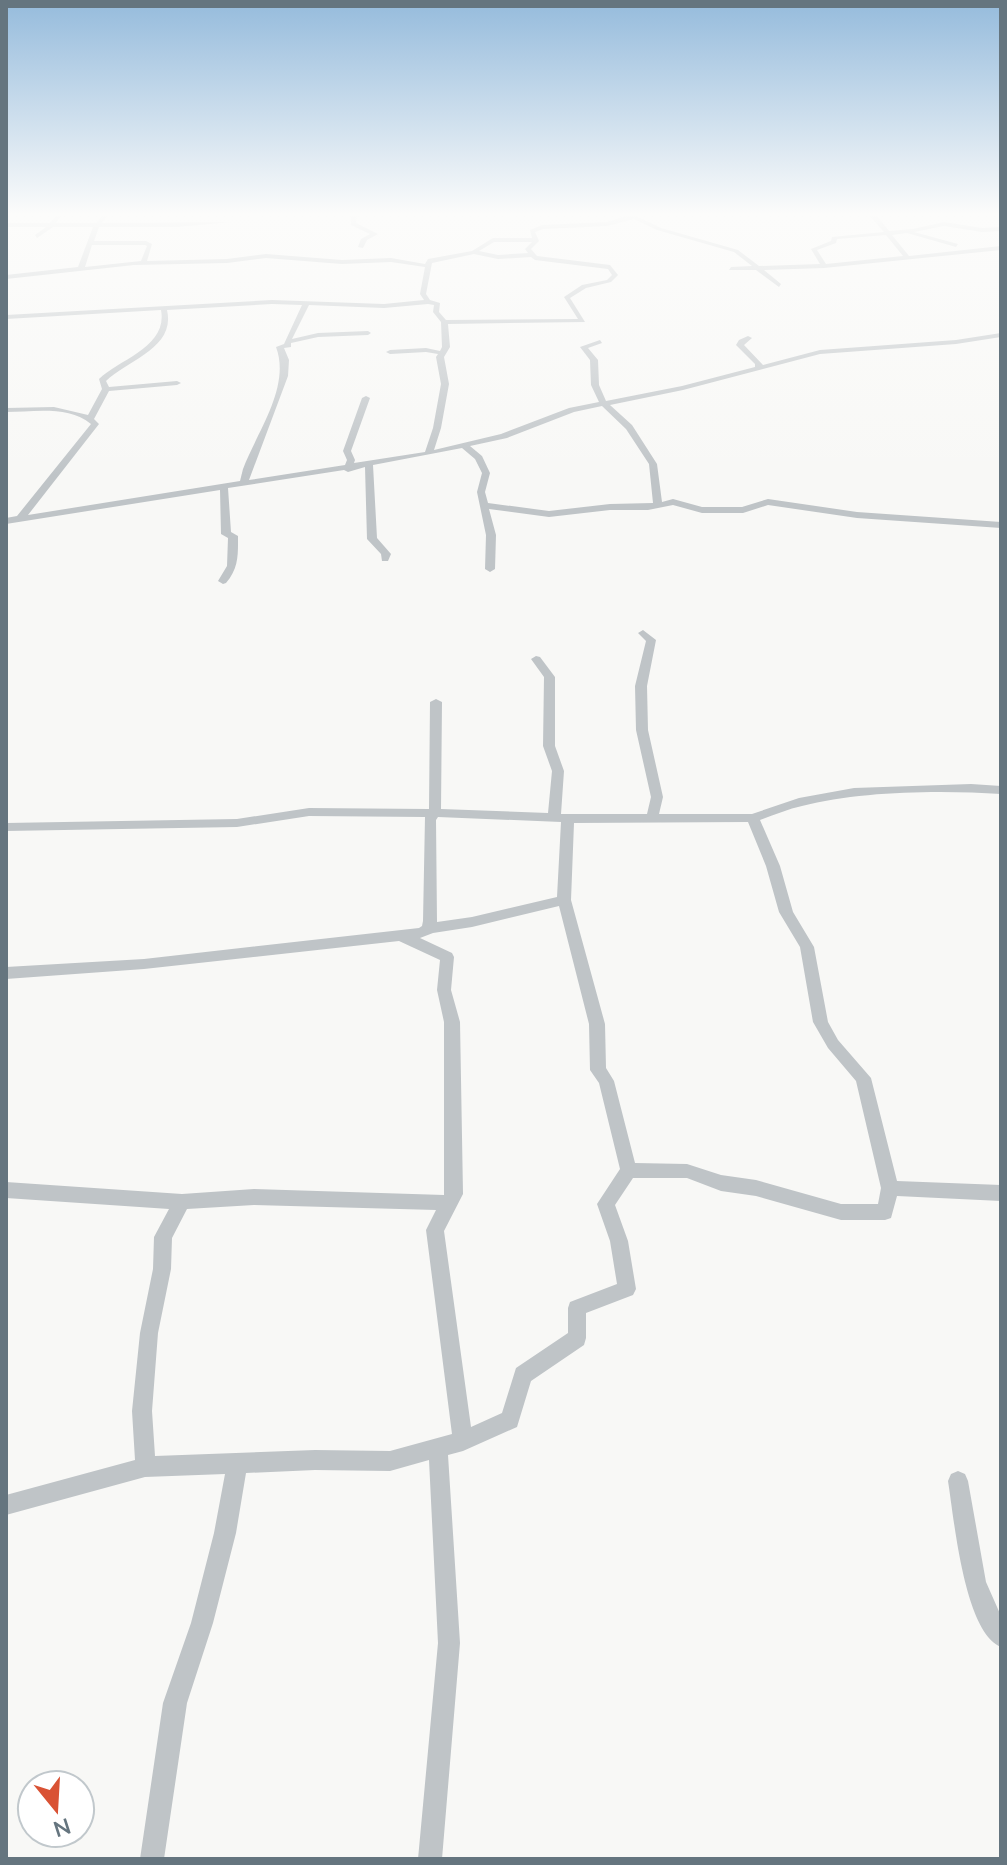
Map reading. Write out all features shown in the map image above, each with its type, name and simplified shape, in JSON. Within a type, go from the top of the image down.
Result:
[{"type":"street","points":[[444,322],[583,321],[568,301]]},
{"type":"street","points":[[6,317],[272,302],[384,306],[438,304],[436,312],[444,322],[446,347],[440,357],[445,384],[437,428],[428,454]]},
{"type":"street","points":[[244,484],[248,460],[257,450],[264,426],[286,379],[287,356],[280,347],[288,345],[306,304]]},
{"type":"street","points":[[106,389],[102,381],[108,375],[149,348],[160,336],[166,319],[163,307]]},
{"type":"street","points":[[287,342],[318,335],[368,333]]},
{"type":"street","points":[[6,521],[428,454],[504,436],[572,410],[683,388],[820,352],[1001,335]]},
{"type":"street","points":[[748,338],[740,345],[759,363],[759,368]]},
{"type":"street","points":[[600,342],[584,347],[594,360],[595,385],[604,404],[629,427],[653,464],[658,505]]},
{"type":"street","points":[[390,352],[426,350],[442,353]]},
{"type":"street","points":[[106,389],[177,383]]},
{"type":"street","points":[[90,419],[106,389]]},
{"type":"street","points":[[348,469],[351,460],[347,451],[366,398]]},
{"type":"street","points":[[6,410],[72,412],[95,424],[20,519]]},
{"type":"street","points":[[464,446],[479,458],[486,473],[481,492],[491,535],[490,569]]},
{"type":"street","points":[[369,465],[372,539],[386,554],[385,559]]},
{"type":"street","points":[[223,581],[232,572],[233,559],[233,536],[226,534],[224,488]]},
{"type":"street","points":[[483,505],[564,514],[673,502],[702,510],[743,510],[768,502],[857,515],[1001,525]]},
{"type":"street","points":[[487,516],[501,509]]},
{"type":"street","points":[[643,633],[651,640],[641,686],[642,730],[657,797],[652,818]]},
{"type":"street","points":[[6,1505],[145,1467],[315,1460],[390,1461],[463,1441],[510,1420],[523,1375],[577,1338],[577,1308],[627,1289],[619,1241],[606,1204],[629,1170],[606,1081],[598,1070],[597,1024],[564,900],[558,771],[549,746],[550,677],[536,659]]},
{"type":"street","points":[[429,928],[430,819],[435,813],[436,702]]},
{"type":"street","points":[[6,827],[237,823],[309,812],[561,818],[753,818],[799,802],[854,792],[971,788],[1000,791]]},
{"type":"street","points":[[629,1170],[687,1171],[841,1212],[885,1212],[890,1188],[863,1078],[833,1044],[821,1022],[807,947],[786,912],[773,866],[753,818]]},
{"type":"street","points":[[6,973],[144,964],[404,937],[429,928],[472,922],[564,900]]},
{"type":"street","points":[[404,937],[447,957],[444,990],[452,1022],[454,1194],[435,1230],[463,1441]]},
{"type":"street","points":[[890,1188],[1001,1193]]},
{"type":"street","points":[[6,1190],[182,1202],[254,1197],[450,1203]]},
{"type":"street","points":[[145,1467],[142,1411],[149,1333],[162,1269],[163,1237],[182,1202]]},
{"type":"street","points":[[430,1859],[449,1643],[438,1448]]},
{"type":"street","points":[[152,1859],[175,1703],[202,1623],[225,1533],[237,1464]]},
{"type":"street","points":[[958,1481],[976,1586],[989,1620],[1001,1636]]}]
